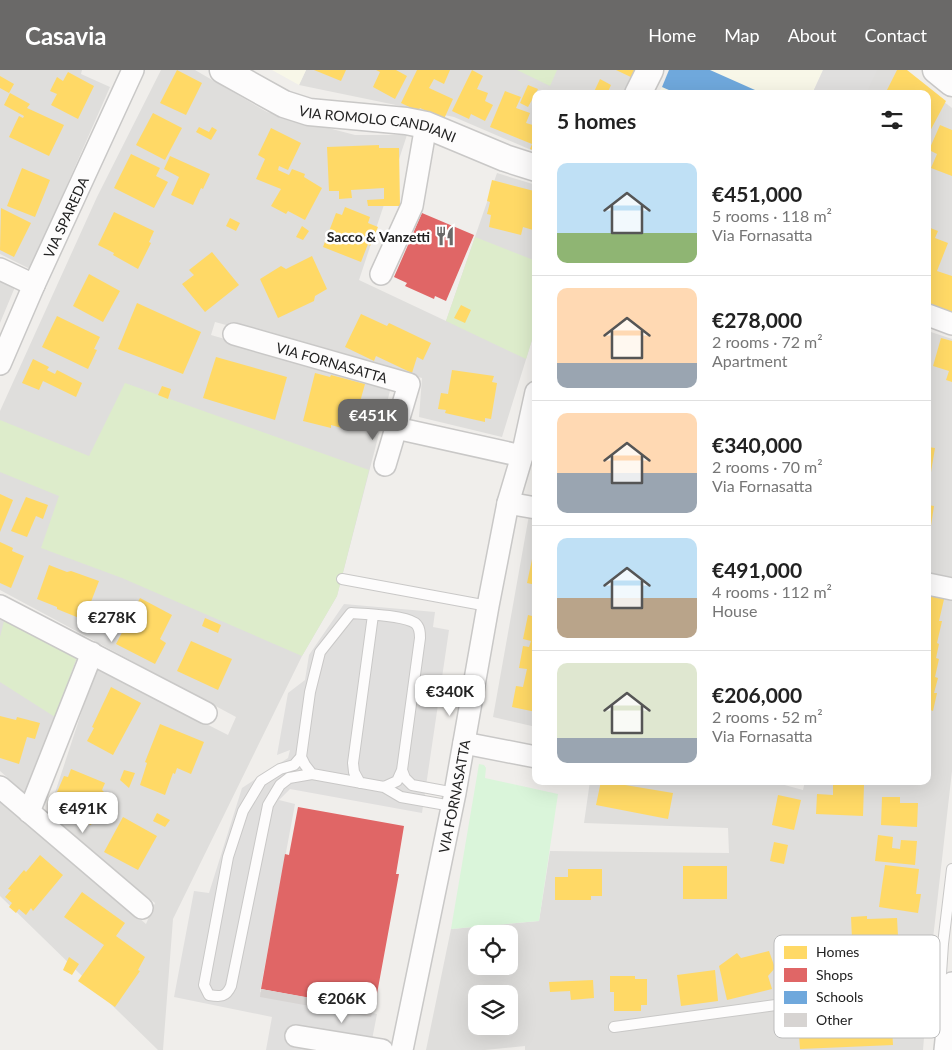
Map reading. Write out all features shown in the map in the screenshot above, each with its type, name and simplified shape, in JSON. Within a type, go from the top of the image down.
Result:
[{"type":"street","name":"VIA SPAREDA","points":[[0,364],[132,70]]},
{"type":"street","name":"VIA ROMOLO CANDIANI","points":[[223,70],[284,104],[308,112],[406,121],[426,125],[505,158],[532,167]]},
{"type":"street","points":[[640,90],[650,70]]},
{"type":"street","points":[[936,70],[952,83]]},
{"type":"street","points":[[381,274],[412,206],[426,125]]},
{"type":"street","points":[[0,269],[34,285]]},
{"type":"street","points":[[931,316],[952,324]]},
{"type":"street","name":"VIA FORNASATTA","points":[[234,334],[409,384],[396,428]]},
{"type":"street","name":"VIA FORNASATTA","points":[[402,1050],[464,743],[508,503],[522,456],[532,410]]},
{"type":"street","points":[[385,465],[396,428],[522,456]]},
{"type":"street","points":[[508,503],[532,507]]},
{"type":"street","points":[[931,585],[952,589]]},
{"type":"street","points":[[0,606],[206,713]]},
{"type":"street","points":[[29,812],[92,653]]},
{"type":"street","points":[[464,743],[532,757]]},
{"type":"street","points":[[0,788],[142,908]]},
{"type":"street","points":[[945,1050],[946,990]]},
{"type":"street","points":[[296,1036],[382,1050]]},
{"type":"lane","points":[[342,580],[488,606]]},
{"type":"lane","points":[[312,774],[305,766],[302,757],[310,692],[320,652],[351,613],[399,618],[415,623],[419,629],[420,638],[402,770],[397,781],[384,787]]},
{"type":"lane","points":[[360,782],[354,772],[352,763],[373,615]]},
{"type":"lane","points":[[302,757],[294,764],[280,769],[262,781],[243,811],[228,857],[204,985],[209,995],[222,996],[228,993],[231,986],[268,805],[274,793],[289,778],[312,774],[384,787],[401,797],[453,799]]},
{"type":"lane","points":[[402,770],[405,778],[412,785],[453,799]]},
{"type":"lane","points":[[940,1024],[946,990],[942,944],[952,869]]},
{"type":"lane","points":[[614,1027],[774,1005]]},
{"type":"shaded area","points":[[0,70],[82,70],[81,74],[110,87],[30,269],[0,254]]},
{"type":"shaded area","points":[[161,70],[195,70],[267,112],[355,135],[407,135],[359,280],[446,321],[497,173],[532,184],[532,340],[502,437],[419,417],[422,378],[215,322],[211,335],[391,387],[337,596],[302,656],[173,919],[163,1050],[158,1050],[0,896],[0,802],[146,924],[155,903],[47,817],[96,668],[228,735],[236,717],[0,590],[0,411],[97,197]]},
{"type":"shaded area","points":[[272,70],[306,70],[299,85]]},
{"type":"shaded area","points":[[306,70],[642,70],[629,90],[532,90],[532,150],[454,117],[299,85]]},
{"type":"shaded area","points":[[678,70],[823,70],[814,90],[660,90]]},
{"type":"shaded area","points":[[823,70],[877,70],[868,90],[814,90]]},
{"type":"shaded area","points":[[876,70],[902,70],[928,90],[867,90]]},
{"type":"shaded area","points":[[931,92],[952,108],[952,315],[931,306]]},
{"type":"shaded area","points":[[0,280],[15,287],[0,323]]},
{"type":"shaded area","points":[[931,332],[952,339],[952,771],[933,935],[774,935],[774,1038],[924,1038],[923,1050],[525,1050],[525,1046],[485,1050],[426,1050],[451,929],[468,927],[468,975],[518,975],[518,925],[495,925],[539,921],[550,851],[729,853],[728,828],[584,823],[589,785],[785,785],[803,790],[804,785],[931,785]]},
{"type":"shaded area","points":[[532,498],[532,726],[493,717]]},
{"type":"shaded area","points":[[344,604],[435,612],[433,627],[449,630],[422,813],[290,789],[279,800],[295,804],[260,992],[377,1014],[370,1050],[266,1050],[272,1017],[174,997],[194,891],[209,893],[242,788],[288,758],[290,750],[277,755],[288,693],[305,680],[309,655]]},
{"type":"shaded area","points":[[0,619],[77,657],[26,794],[0,771]]},
{"type":"green space","points":[[517,70],[557,70],[550,86]]},
{"type":"green space","points":[[475,237],[532,259],[532,340],[526,359],[446,321]]},
{"type":"green space","points":[[125,383],[369,470],[337,596],[302,656],[122,578],[41,548],[59,496],[0,472],[0,420],[89,456]]},
{"type":"green space","points":[[4,621],[77,657],[55,717],[0,682],[0,637]]},
{"type":"green space","points":[[479,764],[484,765],[486,768],[485,778],[558,794],[539,921],[495,925],[468,925],[468,927],[451,929]]},
{"type":"building: Homes","points":[[177,70],[202,83],[186,115],[160,103]]},
{"type":"building: Homes","points":[[314,70],[346,70],[341,81]]},
{"type":"building: Homes","points":[[376,70],[396,70],[407,76],[395,99],[373,87],[380,72]]},
{"type":"building: Homes","points":[[417,70],[450,70],[444,84],[434,79],[429,88],[453,99],[444,119],[420,108],[418,111],[401,103]]},
{"type":"building: Homes","points":[[472,70],[483,76],[477,89],[488,93],[485,101],[493,105],[485,121],[471,114],[469,119],[452,111]]},
{"type":"building: Homes","points":[[616,70],[641,70],[635,79]]},
{"type":"building: Homes","points":[[897,70],[907,70],[946,101],[931,129],[931,90],[887,90]]},
{"type":"building: Homes","points":[[68,72],[94,86],[78,119],[51,105],[57,94],[50,91],[57,77],[63,81]]},
{"type":"building: Homes","points":[[0,76],[14,84],[9,93],[0,88]]},
{"type":"building: Homes","points":[[600,79],[611,85],[609,90],[595,90]]},
{"type":"building: Homes","points":[[528,85],[538,89],[532,90],[532,100],[528,107],[520,103]]},
{"type":"building: Homes","points":[[505,91],[521,97],[516,108],[530,113],[526,123],[532,125],[532,144],[490,127]]},
{"type":"building: Homes","points":[[10,93],[30,104],[27,108],[64,125],[49,156],[9,137],[19,116],[23,118],[24,116],[4,105]]},
{"type":"building: Homes","points":[[153,113],[182,128],[165,160],[136,145]]},
{"type":"building: Homes","points":[[940,125],[952,130],[952,176],[931,168],[937,154],[931,151],[931,145]]},
{"type":"building: Homes","points":[[199,127],[209,132],[212,127],[217,130],[211,140],[196,132]]},
{"type":"building: Homes","points":[[271,128],[301,143],[288,170],[279,166],[278,170],[289,175],[292,169],[305,174],[304,177],[322,188],[305,220],[288,211],[286,214],[271,206],[281,189],[256,179],[265,159],[258,155]]},
{"type":"building: Homes","points":[[379,145],[379,148],[399,148],[400,206],[368,206],[367,200],[384,199],[384,188],[351,190],[352,198],[339,199],[339,191],[329,191],[327,147]]},
{"type":"building: Homes","points":[[131,154],[160,168],[156,176],[168,182],[154,208],[114,188]]},
{"type":"building: Homes","points":[[170,156],[210,174],[193,205],[171,195],[179,177],[164,169]]},
{"type":"building: Homes","points":[[22,168],[50,180],[35,217],[7,206]]},
{"type":"building: Homes","points":[[492,180],[532,190],[532,230],[523,227],[521,235],[489,227],[491,215],[487,214],[490,202],[487,201]]},
{"type":"building: Homes","points":[[345,207],[370,217],[368,223],[378,227],[370,246],[368,244],[361,262],[323,247],[336,213],[342,215]]},
{"type":"building: Homes","points":[[1,208],[31,223],[14,257],[0,250]]},
{"type":"building: Homes","points":[[114,212],[154,231],[149,242],[151,243],[138,269],[98,245]]},
{"type":"building: Homes","points":[[230,218],[240,223],[236,231],[226,226]]},
{"type":"building: Homes","points":[[302,226],[309,231],[303,240],[296,237]]},
{"type":"building: Homes","points":[[931,228],[938,231],[935,238],[948,243],[937,271],[952,276],[952,313],[931,305]]},
{"type":"building: Homes","points":[[212,252],[239,285],[205,312],[182,284],[194,275],[189,270]]},
{"type":"building: Homes","points":[[312,256],[327,289],[315,296],[314,301],[278,318],[260,279],[281,266],[286,269]]},
{"type":"building: Homes","points":[[89,274],[120,291],[103,322],[73,306]]},
{"type":"building: Homes","points":[[137,303],[201,332],[183,374],[118,349]]},
{"type":"building: Homes","points":[[461,305],[471,310],[465,323],[454,318]]},
{"type":"building: Homes","points":[[361,314],[387,326],[389,323],[431,343],[423,360],[417,357],[412,373],[376,356],[374,361],[345,347]]},
{"type":"building: Homes","points":[[57,316],[100,337],[94,349],[97,350],[88,369],[42,347]]},
{"type":"building: Homes","points":[[941,338],[952,341],[952,382],[946,380],[949,371],[933,366]]},
{"type":"building: Homes","points":[[216,357],[287,377],[275,420],[203,398]]},
{"type":"building: Homes","points":[[33,359],[49,367],[47,370],[55,374],[57,370],[82,383],[76,397],[43,381],[39,390],[22,383]]},
{"type":"building: Homes","points":[[452,370],[494,376],[492,382],[497,383],[491,419],[485,418],[485,422],[445,413],[446,410],[438,409],[441,393],[448,394]]},
{"type":"building: Homes","points":[[315,373],[365,384],[355,420],[351,419],[349,430],[303,421]]},
{"type":"building: Homes","points":[[162,386],[171,389],[168,399],[158,395]]},
{"type":"building: Homes","points":[[931,447],[935,448],[931,472]]},
{"type":"building: Homes","points":[[0,494],[13,500],[0,532]]},
{"type":"building: Homes","points":[[26,497],[48,505],[43,519],[36,516],[27,537],[11,531]]},
{"type":"building: Homes","points":[[931,506],[934,506],[931,526]]},
{"type":"building: Homes","points":[[0,542],[13,548],[12,551],[24,556],[11,588],[0,583]]},
{"type":"building: Homes","points":[[532,559],[532,584],[527,583]]},
{"type":"building: Homes","points":[[49,565],[99,581],[84,620],[37,599]]},
{"type":"building: Homes","points":[[931,592],[945,595],[939,621],[942,621],[937,643],[939,644],[936,658],[939,659],[935,677],[938,678],[934,693],[937,693],[933,711],[931,710]]},
{"type":"building: Homes","points":[[140,598],[172,615],[160,639],[166,643],[155,664],[116,644]]},
{"type":"building: Homes","points":[[528,615],[532,616],[532,711],[512,707],[516,686],[523,687],[527,669],[519,668],[523,646],[529,647],[531,641],[523,639]]},
{"type":"building: Homes","points":[[205,618],[221,625],[218,633],[202,626]]},
{"type":"building: Homes","points":[[191,641],[232,659],[218,690],[177,671]]},
{"type":"building: Homes","points":[[111,687],[141,703],[113,755],[87,741]]},
{"type":"building: Homes","points":[[0,716],[16,720],[17,717],[40,723],[35,739],[27,737],[19,764],[0,758]]},
{"type":"building: Homes","points":[[160,724],[204,742],[191,774],[177,768],[175,774],[173,773],[165,795],[140,785],[147,763],[145,762]]},
{"type":"building: Homes","points":[[71,769],[105,783],[102,790],[105,793],[91,825],[50,808],[64,776],[68,777]]},
{"type":"building: Homes","points":[[124,770],[135,773],[129,788],[120,780]]},
{"type":"building: Homes","points":[[600,785],[625,785],[673,793],[668,819],[596,805]]},
{"type":"building: Homes","points":[[833,785],[864,785],[863,816],[816,814],[817,794],[833,795]]},
{"type":"building: Homes","points":[[778,795],[801,800],[794,830],[772,825]]},
{"type":"building: Homes","points":[[882,797],[900,797],[900,803],[918,803],[917,827],[881,825]]},
{"type":"building: Homes","points":[[157,813],[170,820],[165,827],[153,821]]},
{"type":"building: Homes","points":[[123,817],[157,836],[138,870],[104,852]]},
{"type":"building: Homes","points":[[878,835],[893,837],[892,848],[900,849],[901,840],[917,841],[915,865],[875,861]]},
{"type":"building: Homes","points":[[774,842],[788,845],[784,864],[770,861]]},
{"type":"building: Homes","points":[[40,855],[63,875],[33,911],[31,908],[26,915],[19,909],[16,913],[9,907],[12,903],[5,897],[11,890],[8,889]]},
{"type":"building: Homes","points":[[885,865],[919,869],[916,894],[921,894],[918,913],[879,907]]},
{"type":"building: Homes","points":[[683,866],[727,866],[727,899],[683,899]]},
{"type":"building: Homes","points":[[568,869],[602,869],[602,896],[591,896],[591,900],[555,900],[555,877],[568,877]]},
{"type":"building: Homes","points":[[82,892],[125,923],[116,936],[145,957],[138,970],[140,971],[115,1007],[78,981],[104,945],[64,917]]},
{"type":"building: Homes","points":[[867,916],[867,919],[897,918],[898,935],[852,935],[851,917]]},
{"type":"building: Homes","points":[[769,951],[774,965],[774,969],[768,976],[772,989],[727,1000],[719,966],[737,953],[741,958]]},
{"type":"building: Homes","points":[[69,957],[79,964],[72,975],[63,970]]},
{"type":"building: Homes","points":[[715,970],[718,1001],[681,1006],[677,975]]},
{"type":"building: Homes","points":[[610,976],[635,976],[635,979],[647,979],[647,1005],[641,1005],[641,1011],[614,1011],[614,992],[610,992]]},
{"type":"building: Homes","points":[[593,980],[594,998],[571,1000],[570,991],[550,992],[549,982]]},
{"type":"building: Homes","points":[[799,1038],[893,1038],[893,1045],[800,1049]]},
{"type":"building: Shops","points":[[422,213],[474,235],[446,301],[435,296],[434,299],[405,286],[407,283],[394,277]]},
{"type":"building: Shops","points":[[298,807],[404,826],[396,874],[399,874],[374,1010],[261,989],[285,854],[289,855]]},
{"type":"building: Schools","points":[[669,70],[710,70],[755,90],[669,90],[662,87]]},
{"type":"building: Other","points":[[261,989],[373,1009],[371,1017],[260,997]]},
{"type":"place","name":"Sacco & Vanzetti","points":[[445,236]]}]
